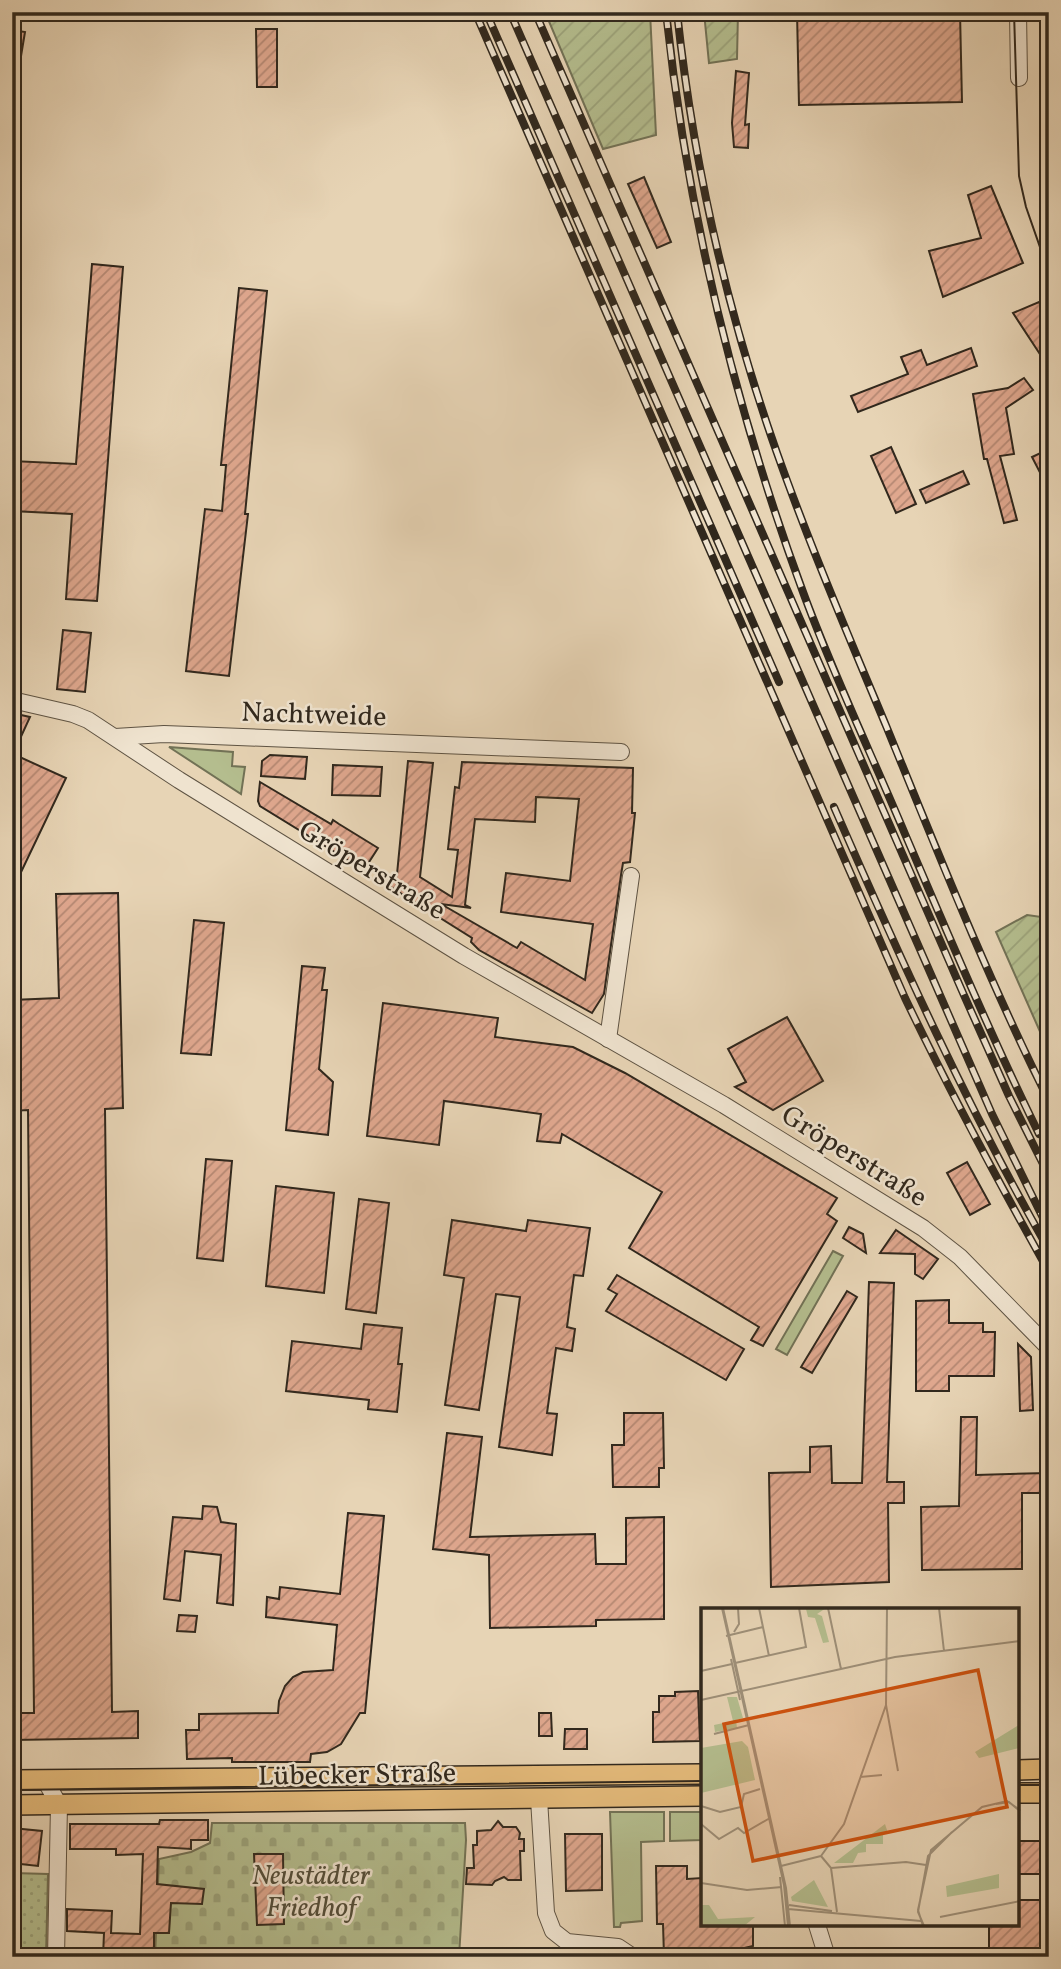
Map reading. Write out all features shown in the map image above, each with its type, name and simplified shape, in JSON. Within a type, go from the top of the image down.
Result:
[{"type":"main road","points":[[1019,1770],[1049,1769]]},
{"type":"main road","name":"Lübecker Straße","points":[[12,1780],[701,1774]]},
{"type":"main road","points":[[1019,1793],[1049,1793]]},
{"type":"main road","name":"Lübecker Straße","points":[[12,1805],[701,1796]]},
{"type":"street","points":[[1018,12],[1019,78]]},
{"type":"street","points":[[12,700],[73,713],[115,737]]},
{"type":"street","name":"Nachtweide","points":[[115,737],[164,734],[621,752]]},
{"type":"street","name":"Gröperstraße","points":[[115,737],[464,956],[724,1105],[934,1235],[960,1257],[1049,1349]]},
{"type":"street","points":[[608,1039],[631,876]]},
{"type":"street","points":[[45,1780],[59,1805],[56,1957]]},
{"type":"street","points":[[539,1799],[546,1913],[552,1931],[567,1942],[618,1947],[633,1957]]},
{"type":"street","points":[[818,1927],[827,1957]]},
{"type":"green space","points":[[545,12],[650,12],[656,135],[603,149]]},
{"type":"green space","points":[[704,12],[738,12],[737,59],[709,63]]},
{"type":"green space","points":[[169,747],[233,752],[232,766],[245,767],[241,794]]},
{"type":"green space","points":[[1027,915],[1049,918],[1049,1052],[996,932]]},
{"type":"green space","points":[[833,1251],[843,1256],[787,1355],[776,1349]]},
{"type":"green space","points":[[610,1812],[664,1812],[664,1841],[641,1842],[642,1921],[621,1923],[620,1927],[614,1927]]},
{"type":"green space","points":[[670,1812],[701,1812],[701,1840],[670,1841]]},
{"type":"green space","name":"Neustädter Friedhof","points":[[212,1823],[465,1823],[459,1957],[155,1957],[159,1859],[191,1852],[210,1843]]},
{"type":"green space","points":[[12,1873],[48,1874],[46,1957],[12,1957]]},
{"type":"building","points":[[797,12],[960,12],[962,102],[799,105]]},
{"type":"building","points":[[256,29],[277,29],[277,87],[257,87]]},
{"type":"building","points":[[12,30],[25,32],[19,68],[12,67]]},
{"type":"building","points":[[736,71],[749,73],[745,125],[749,124],[748,148],[734,147],[732,123]]},
{"type":"building","points":[[644,177],[671,242],[657,248],[628,184]]},
{"type":"building","points":[[991,186],[1023,263],[943,297],[929,251],[981,238],[968,195]]},
{"type":"building","points":[[92,264],[123,267],[97,601],[66,599],[72,514],[12,511],[12,461],[76,464]]},
{"type":"building","points":[[239,288],[267,291],[245,514],[248,514],[229,676],[186,671],[205,509],[222,511],[226,465],[221,465]]},
{"type":"building","points":[[1039,302],[1049,318],[1049,368],[1013,313]]},
{"type":"building","points":[[971,348],[977,366],[858,412],[851,396],[908,374],[901,357],[921,350],[927,365]]},
{"type":"building","points":[[1024,378],[1033,390],[1006,408],[1014,454],[1000,456],[1017,520],[1004,523],[987,459],[984,459],[973,394],[1008,388]]},
{"type":"building","points":[[891,447],[916,504],[896,513],[871,456]]},
{"type":"building","points":[[1049,449],[1049,490],[1032,457]]},
{"type":"building","points":[[963,471],[969,484],[926,503],[920,490]]},
{"type":"building","points":[[63,630],[91,633],[85,692],[57,689]]},
{"type":"building","points":[[12,713],[30,717],[13,754],[66,778],[12,891]]},
{"type":"building","points":[[270,755],[307,757],[305,779],[261,776],[262,761]]},
{"type":"building","points":[[408,761],[433,763],[420,877],[452,897],[458,850],[448,849],[455,787],[459,788],[462,762],[633,768],[632,813],[635,813],[630,862],[623,863],[604,994],[592,1013],[479,950],[471,942],[472,938],[386,884],[391,876],[396,878]],"holes":[[[536,797],[579,799],[570,881],[506,873],[501,912],[593,924],[585,980],[521,942],[517,948],[441,904],[471,908],[465,905],[475,819],[535,822]]]},
{"type":"building","points":[[333,765],[382,767],[380,796],[332,795]]},
{"type":"building","points":[[260,782],[331,824],[333,820],[378,848],[364,870],[260,806]]},
{"type":"building","points":[[118,893],[123,1108],[105,1109],[112,1712],[138,1711],[138,1738],[12,1740],[12,1713],[34,1713],[28,1110],[12,1111],[12,1000],[59,998],[56,894]]},
{"type":"building","points":[[194,920],[224,923],[211,1055],[181,1053]]},
{"type":"building","points":[[302,966],[325,968],[322,990],[327,990],[319,1069],[333,1082],[328,1135],[286,1130]]},
{"type":"building","points":[[383,1003],[498,1018],[495,1037],[573,1047],[625,1073],[837,1198],[827,1214],[837,1221],[763,1346],[751,1340],[759,1327],[629,1248],[662,1192],[562,1134],[560,1143],[537,1141],[541,1114],[444,1101],[439,1145],[367,1136]]},
{"type":"building","points":[[787,1017],[823,1081],[773,1110],[735,1087],[746,1082],[728,1049]]},
{"type":"building","points":[[206,1159],[232,1161],[223,1261],[197,1258]]},
{"type":"building","points":[[967,1162],[990,1204],[970,1215],[947,1173]]},
{"type":"building","points":[[276,1186],[334,1193],[324,1293],[266,1286]]},
{"type":"building","points":[[359,1199],[389,1203],[376,1313],[346,1309]]},
{"type":"building","points":[[452,1220],[526,1231],[528,1220],[590,1228],[583,1276],[574,1275],[567,1327],[575,1329],[572,1351],[556,1348],[547,1413],[557,1414],[552,1455],[499,1447],[520,1297],[496,1294],[479,1410],[445,1405],[464,1278],[444,1275]]},
{"type":"building","points":[[849,1227],[863,1234],[866,1253],[843,1238]]},
{"type":"building","points":[[896,1230],[938,1259],[923,1279],[915,1274],[915,1254],[880,1253]]},
{"type":"building","points":[[617,1275],[744,1349],[726,1380],[606,1311],[617,1294],[608,1289]]},
{"type":"building","points":[[869,1282],[894,1283],[887,1482],[904,1482],[904,1503],[888,1503],[889,1582],[771,1587],[769,1473],[810,1472],[810,1447],[831,1446],[832,1483],[862,1483]]},
{"type":"building","points":[[847,1291],[857,1297],[812,1373],[801,1367]]},
{"type":"building","points":[[949,1300],[949,1323],[983,1323],[983,1332],[995,1332],[994,1376],[949,1376],[949,1391],[916,1391],[916,1301]]},
{"type":"building","points":[[364,1324],[402,1328],[398,1364],[402,1364],[397,1412],[368,1409],[369,1400],[286,1391],[292,1341],[361,1349]]},
{"type":"building","points":[[1018,1344],[1031,1357],[1033,1410],[1020,1411]]},
{"type":"building","points":[[624,1413],[663,1413],[664,1468],[659,1468],[659,1487],[613,1487],[612,1445],[624,1445]]},
{"type":"building","points":[[961,1417],[977,1417],[976,1475],[1047,1473],[1048,1493],[1022,1493],[1022,1569],[922,1570],[921,1507],[959,1506]]},
{"type":"building","points":[[447,1433],[482,1437],[470,1537],[595,1534],[596,1564],[626,1564],[626,1518],[664,1517],[664,1619],[596,1620],[596,1626],[490,1628],[489,1555],[433,1549]]},
{"type":"building","points":[[203,1506],[217,1507],[221,1522],[236,1524],[233,1605],[217,1603],[221,1555],[185,1551],[180,1601],[164,1599],[173,1517],[202,1519]]},
{"type":"building","points":[[348,1513],[384,1516],[365,1713],[360,1713],[341,1744],[327,1752],[311,1754],[310,1762],[187,1759],[186,1730],[199,1730],[199,1714],[278,1713],[285,1686],[293,1677],[303,1672],[333,1670],[337,1625],[266,1617],[267,1597],[279,1599],[280,1587],[340,1594]]},
{"type":"building","points":[[179,1615],[197,1616],[195,1632],[177,1631]]},
{"type":"building","points":[[698,1691],[700,1741],[653,1742],[653,1712],[659,1712],[659,1696]]},
{"type":"building","points":[[539,1713],[551,1713],[552,1736],[539,1736]]},
{"type":"building","points":[[565,1729],[587,1729],[587,1749],[564,1749]]},
{"type":"building","points":[[160,1820],[208,1820],[208,1840],[191,1840],[191,1849],[158,1847],[157,1884],[204,1889],[202,1904],[171,1903],[169,1933],[154,1933],[154,1951],[126,1950],[125,1957],[103,1957],[104,1933],[67,1931],[67,1909],[112,1911],[111,1933],[140,1934],[143,1854],[116,1855],[116,1849],[70,1849],[70,1824],[159,1824]]},
{"type":"building","points":[[498,1821],[503,1827],[516,1827],[520,1833],[519,1839],[524,1839],[524,1851],[520,1851],[521,1880],[508,1880],[504,1877],[492,1885],[466,1884],[467,1868],[474,1868],[473,1845],[477,1845],[477,1831],[491,1830]]},
{"type":"building","points":[[12,1828],[42,1831],[38,1866],[12,1863]]},
{"type":"building","points":[[565,1834],[602,1834],[602,1890],[566,1891]]},
{"type":"building","points":[[1019,1841],[1049,1841],[1049,1874],[1019,1874]]},
{"type":"building","points":[[254,1854],[283,1854],[284,1924],[257,1925]]},
{"type":"building","points":[[656,1866],[687,1866],[687,1879],[701,1878],[701,1927],[753,1927],[753,1946],[714,1955],[664,1956],[663,1924],[657,1924]]},
{"type":"building","points":[[1019,1900],[1049,1900],[1049,1957],[989,1957],[989,1927],[1019,1927]]},
{"type":"tram line","points":[[1014,12],[1019,176],[1026,207],[1049,273]]},
{"type":"tram line","points":[[12,1790],[701,1781]]},
{"type":"tram line","points":[[1019,1785],[1049,1785]]},
{"type":"railway","points":[[475,12],[905,998],[939,1068],[1049,1272]]},
{"type":"railway","points":[[486,12],[779,682]]},
{"type":"railway","points":[[510,12],[992,1114],[1045,1222]]},
{"type":"railway","points":[[535,12],[963,993],[1009,1096],[1049,1176]]},
{"type":"railway","points":[[666,12],[687,160],[716,306],[755,450],[778,522],[839,683],[970,985],[1039,1134]]},
{"type":"railway","points":[[677,12],[692,124],[714,236],[743,346],[777,453],[830,591],[984,962],[1049,1101]]},
{"type":"railway","points":[[834,807],[962,1087],[1049,1250]]}]
